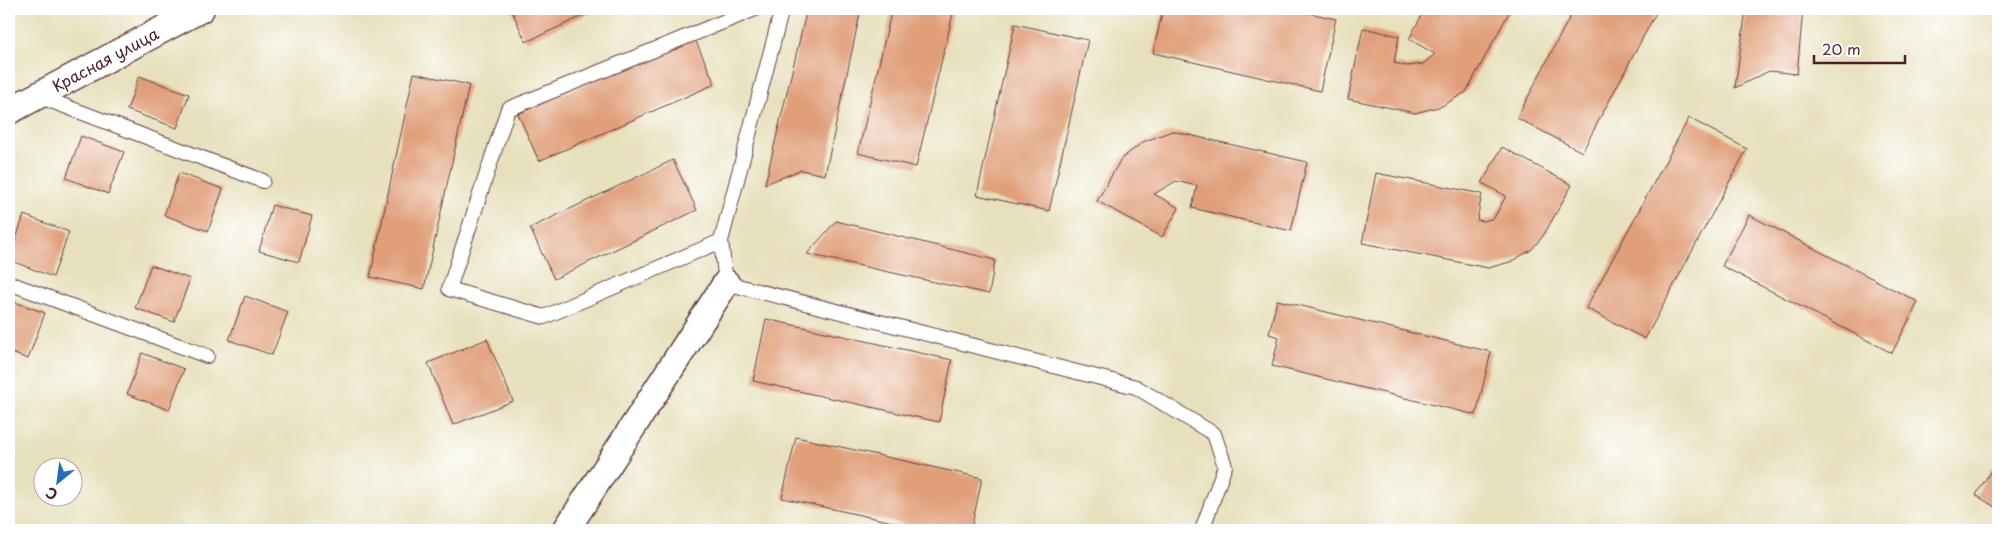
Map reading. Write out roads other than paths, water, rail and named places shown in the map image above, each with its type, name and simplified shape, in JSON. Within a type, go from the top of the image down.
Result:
[{"type":"street","name":"Красная улица","points":[[9,111],[201,9]]},
{"type":"street","points":[[566,530],[726,283]]},
{"type":"lane","points":[[721,241],[544,317],[449,289],[508,109],[755,9]]},
{"type":"lane","points":[[782,9],[721,241],[726,283],[1136,387],[1214,434],[1225,466],[1202,530]]},
{"type":"lane","points":[[37,95],[263,181]]},
{"type":"lane","points":[[9,283],[207,356]]}]
